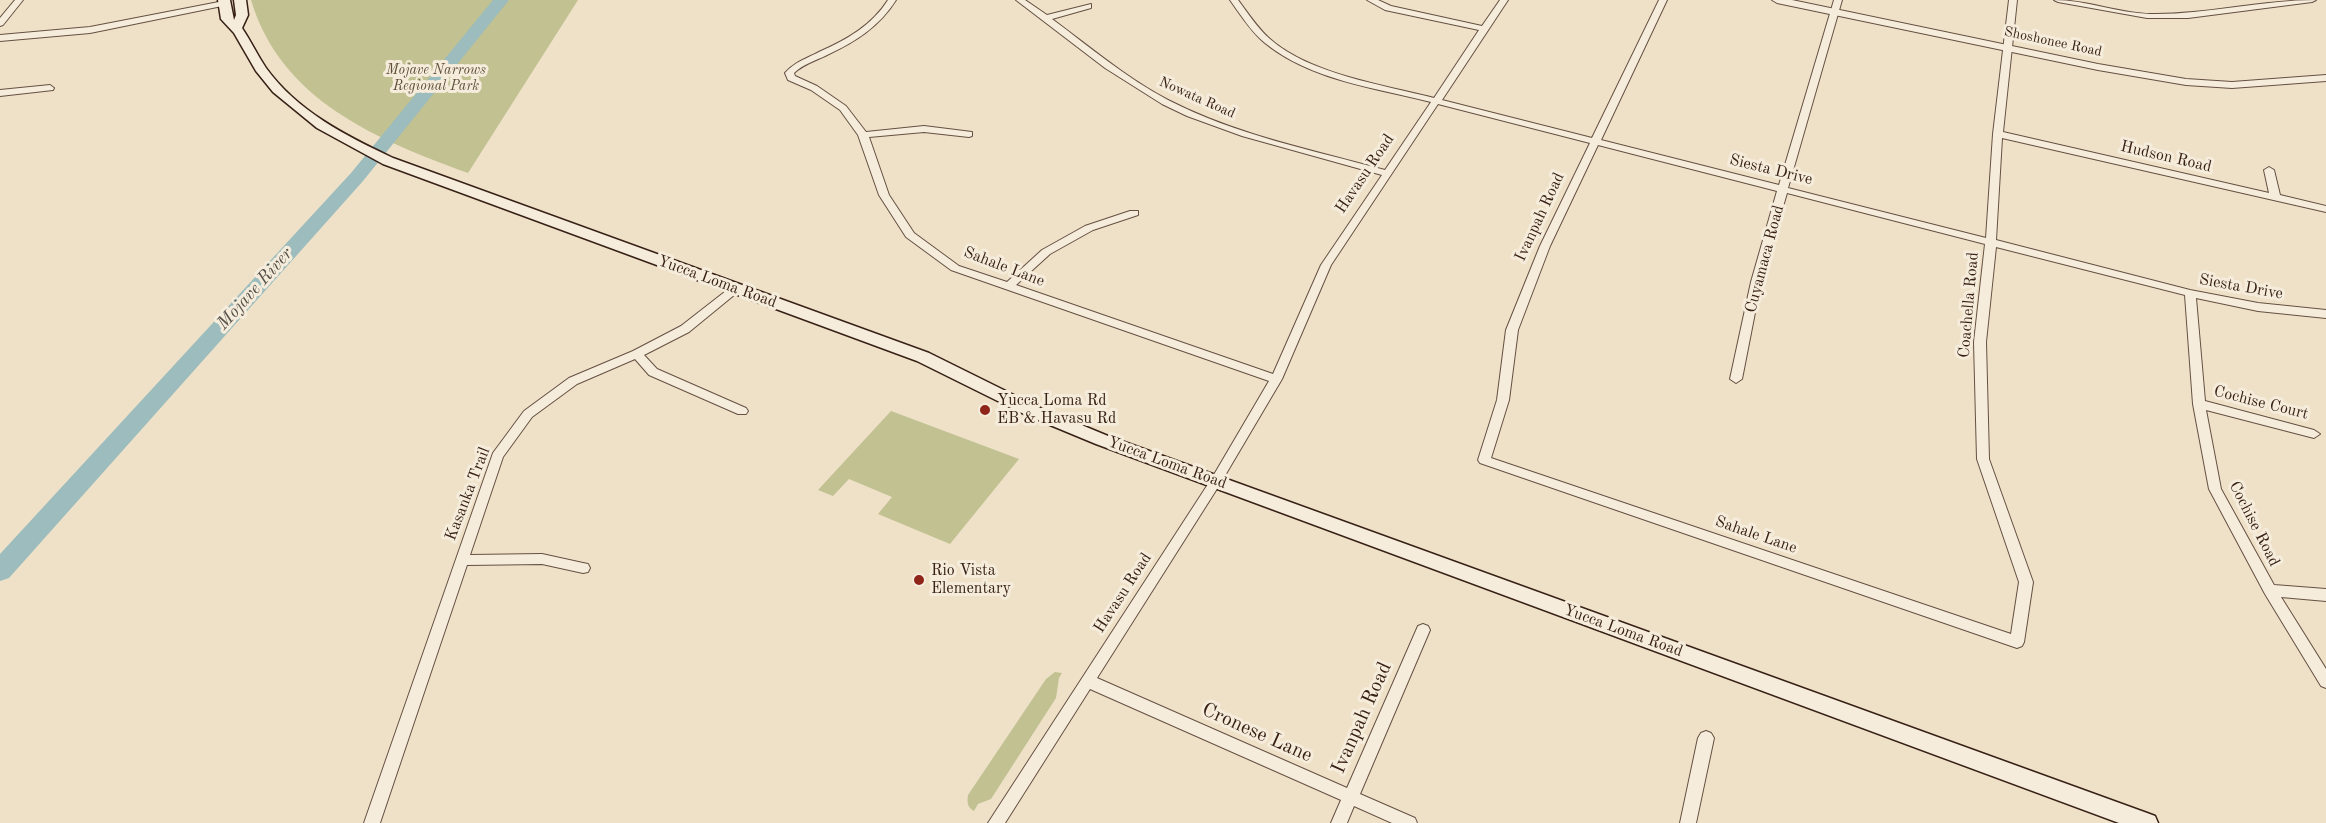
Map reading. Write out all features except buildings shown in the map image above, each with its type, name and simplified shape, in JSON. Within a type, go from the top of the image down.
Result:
[{"type":"main road","name":"Yucca Loma Road","points":[[224,4],[227,19],[237,27],[265,76],[316,122],[344,138],[422,174],[923,357],[1032,411],[1216,481],[2147,823]]},
{"type":"main road","points":[[237,27],[242,15],[241,5]]},
{"type":"street","name":"Sahale Lane","points":[[892,0],[884,13],[860,33],[796,66],[789,73],[792,78],[814,88],[843,108],[863,135],[884,195],[910,234],[955,268],[1276,379]]},
{"type":"street","name":"Nowata Road","points":[[1020,0],[1046,18],[1107,68],[1165,102],[1216,124],[1387,173]]},
{"type":"street","name":"Siesta Drive","points":[[1234,0],[1267,41],[1300,62],[1338,76],[2190,293],[2258,306],[2326,314]]},
{"type":"street","points":[[1371,0],[1388,8],[1484,29]]},
{"type":"street","name":"Havasu Road","points":[[996,823],[1216,481],[1276,379],[1326,265],[1504,0]]},
{"type":"street","name":"Ivanpah Road","points":[[1484,460],[1503,400],[1512,330],[1545,246],[1663,0]]},
{"type":"street","name":"Shoshonee Road","points":[[1777,0],[2098,68],[2186,82],[2232,85],[2326,78]]},
{"type":"street","name":"Cuyamaca Road","points":[[1736,379],[1756,282],[1785,189],[1838,0]]},
{"type":"street","name":"Coachella Road","points":[[2013,0],[1998,134],[1991,241],[1980,342],[1983,459],[2026,582],[2017,642]]},
{"type":"street","points":[[2058,0],[2147,16],[2188,16],[2312,0]]},
{"type":"street","points":[[2224,0],[2239,8]]},
{"type":"street","points":[[0,5],[17,2]]},
{"type":"street","points":[[0,23],[17,2]]},
{"type":"street","points":[[0,38],[90,30],[224,4]]},
{"type":"street","points":[[1046,18],[1088,6]]},
{"type":"street","points":[[0,93],[50,88]]},
{"type":"street","points":[[863,135],[924,129],[969,134]]},
{"type":"street","name":"Hudson Road","points":[[1998,134],[2326,209]]},
{"type":"street","points":[[2269,170],[2275,197]]},
{"type":"street","points":[[1008,287],[1046,252],[1089,228],[1134,213]]},
{"type":"street","name":"Kasanka Trail","points":[[372,823],[497,456],[528,414],[573,381],[637,354],[685,329],[735,289]]},
{"type":"street","name":"Cochise Road","points":[[2190,293],[2199,404],[2215,489],[2270,590],[2326,682]]},
{"type":"street","points":[[637,354],[652,372],[742,411]]},
{"type":"street","name":"Cochise Court","points":[[2199,404],[2314,434]]},
{"type":"street","name":"Sahale Lane","points":[[1484,460],[2017,642]]},
{"type":"street","points":[[461,560],[542,559],[583,568]]},
{"type":"street","points":[[2270,590],[2326,595]]},
{"type":"street","name":"Ivanpah Road","points":[[1339,823],[1423,630]]},
{"type":"street","name":"Cronese Lane","points":[[1088,681],[1409,823]]},
{"type":"street","points":[[1688,823],[1706,738]]},
{"type":"green space","name":"Mojave Narrows Regional Park","points":[[251,0],[578,0],[468,173],[400,146],[368,130],[337,112],[309,90],[285,65],[265,35]]},
{"type":"green space","points":[[891,411],[1019,459],[950,544],[878,514],[892,497],[849,479],[833,496],[818,490]]},
{"type":"green space","points":[[1055,672],[1062,673],[1056,698],[991,799],[978,804],[974,811],[968,804],[968,795],[1046,679]]},
{"type":"waterway","name":"Mojave River","points":[[0,571],[357,177],[501,0]]},
{"type":"place","name":"Yucca Loma Rd EB & Havasu Rd","points":[[985,410]]},
{"type":"place","name":"Rio Vista Elementary","points":[[919,580]]}]
